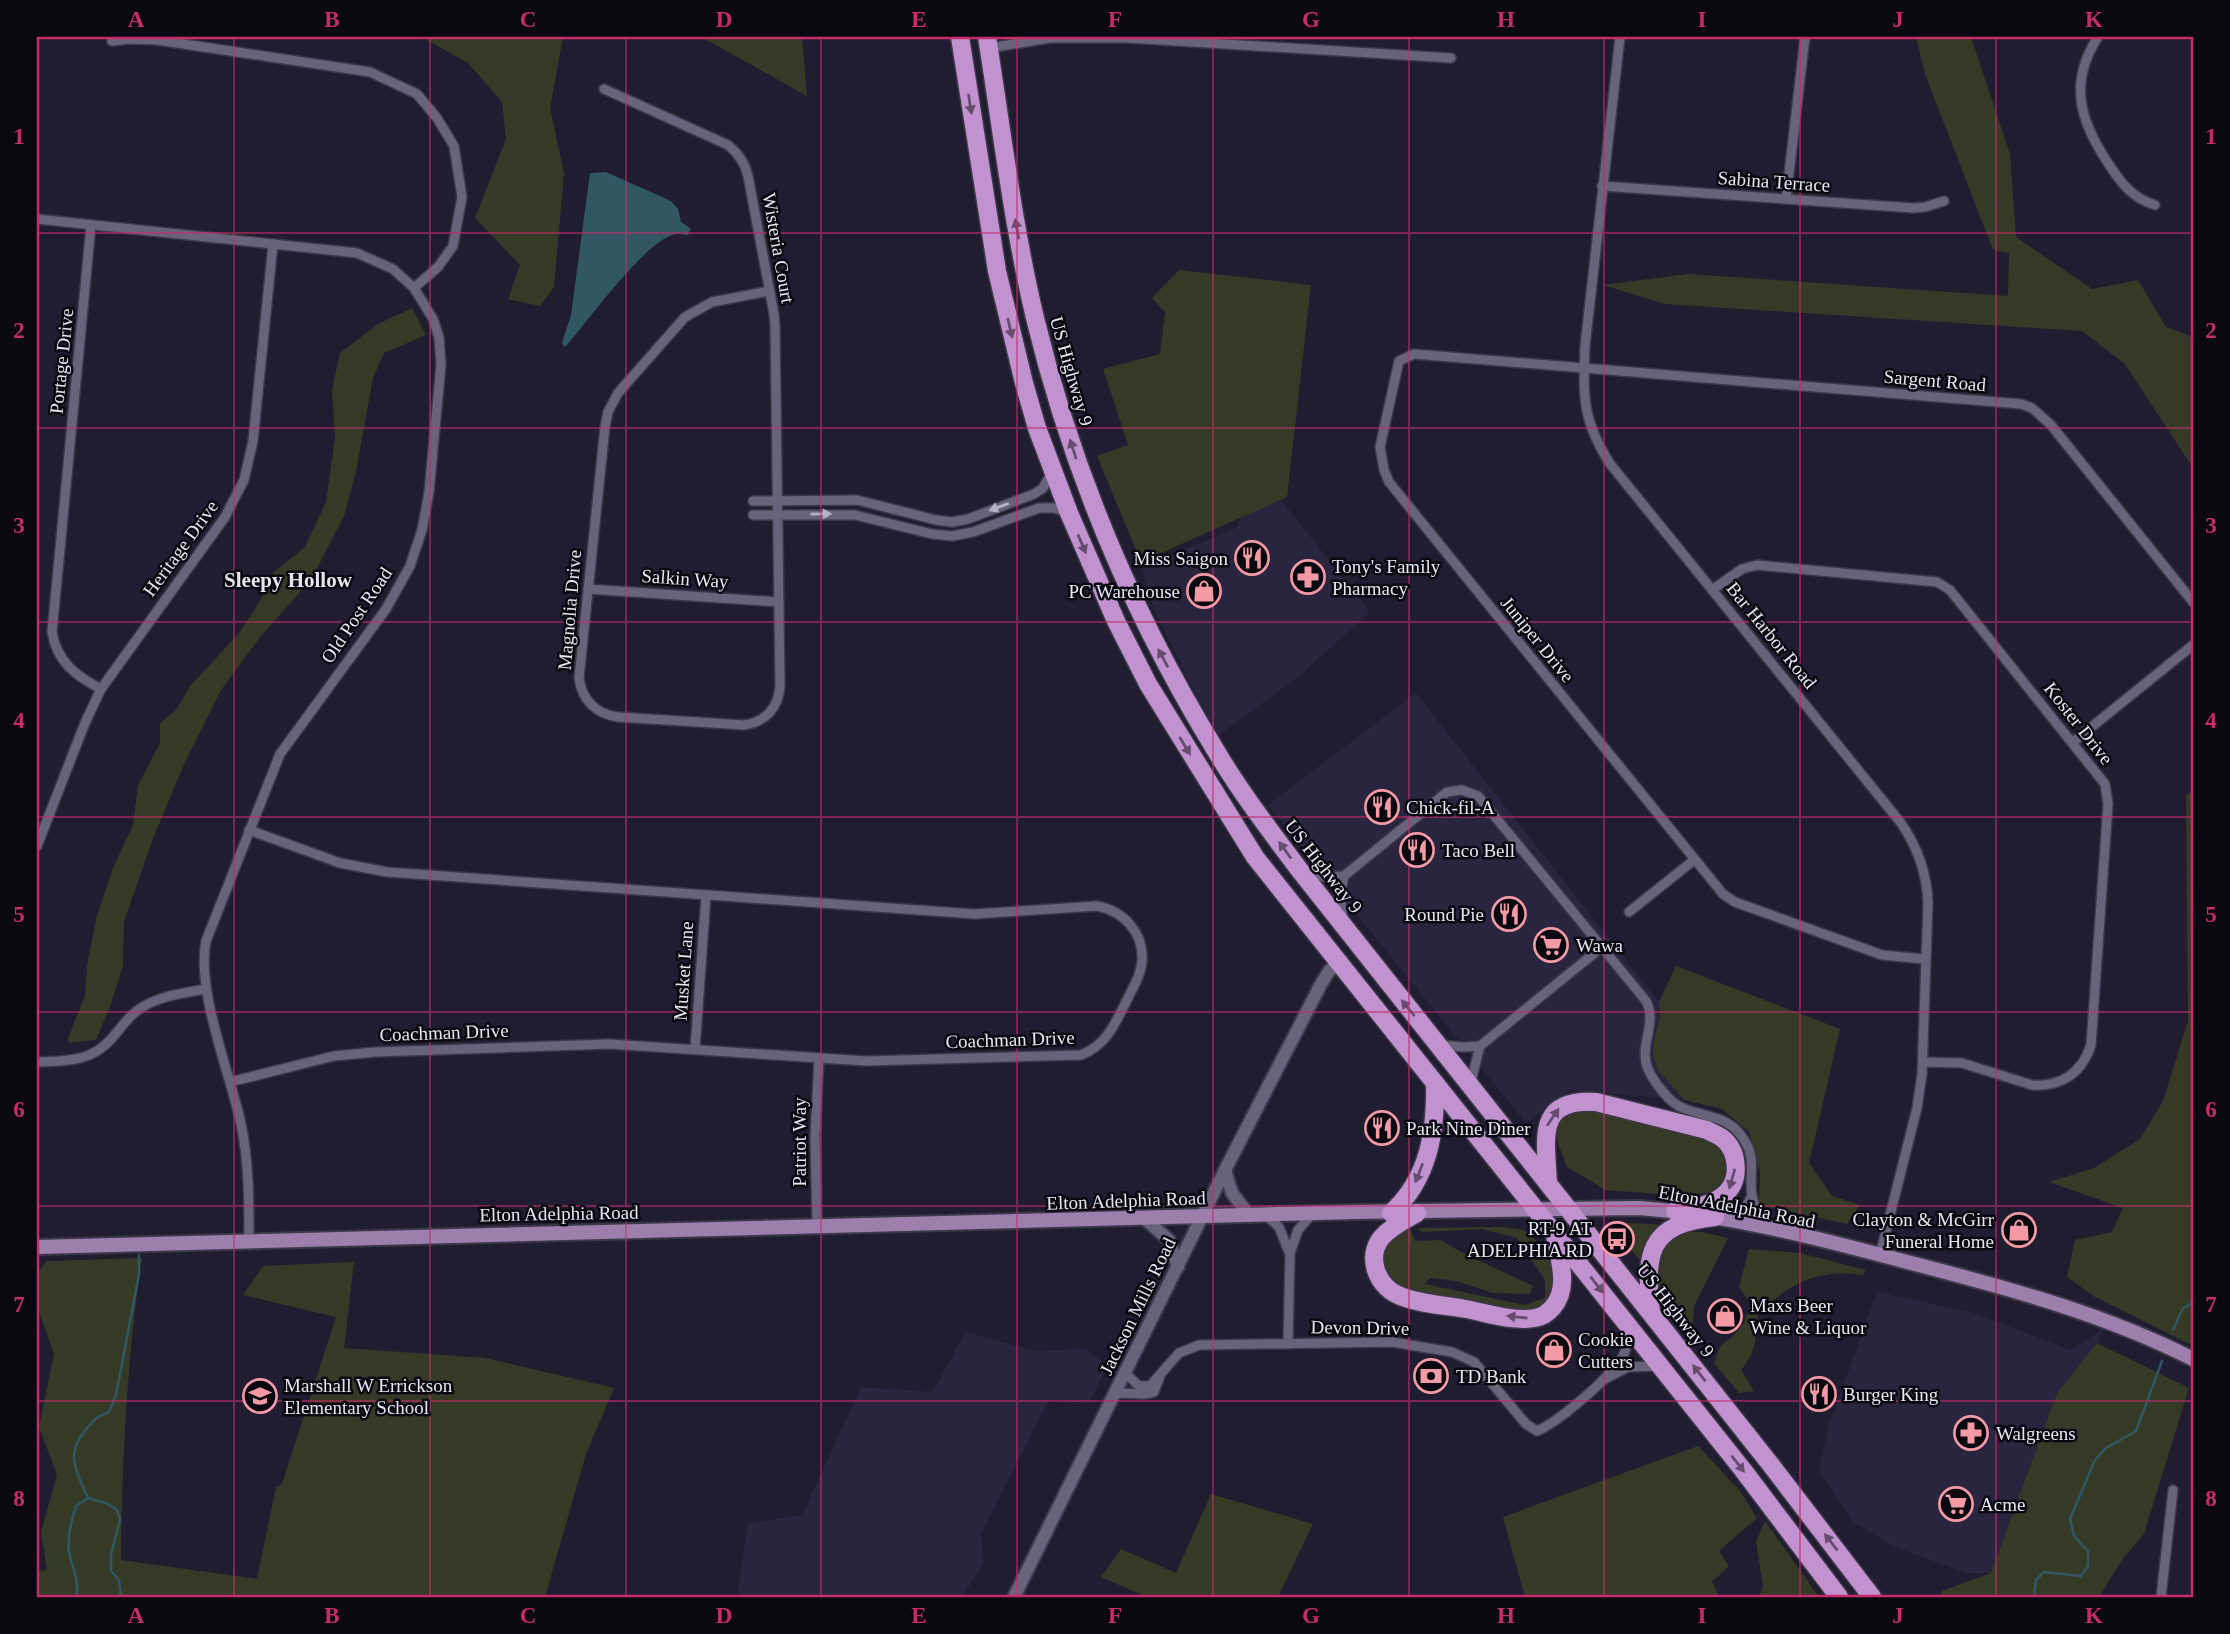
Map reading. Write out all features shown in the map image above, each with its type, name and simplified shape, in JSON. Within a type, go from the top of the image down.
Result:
[{"type":"highway","points":[[960,37],[997,271],[1024,383],[1052,471],[1134,658],[1251,851],[1660,1366],[1839,1597]]},
{"type":"highway","name":"US Highway 9","points":[[988,42],[1015,217],[1035,317],[1056,396],[1093,504],[1123,576],[1147,627],[1200,723],[1249,802],[1301,872],[1570,1209],[1872,1597]]},
{"type":"highway","points":[[1391,1213],[1415,1185],[1432,1139],[1436,1118],[1435,1083]]},
{"type":"highway","points":[[1548,1183],[1546,1128],[1553,1115],[1562,1106],[1577,1101],[1596,1102],[1707,1130],[1723,1138],[1733,1151],[1736,1163],[1734,1178],[1728,1191],[1699,1208],[1675,1211]]},
{"type":"highway","points":[[1417,1213],[1390,1229],[1378,1243],[1374,1257],[1376,1273],[1384,1286],[1408,1298],[1513,1317],[1537,1318],[1545,1314],[1557,1301],[1563,1285],[1554,1232]]},
{"type":"highway","points":[[1651,1312],[1648,1268],[1656,1244],[1676,1226],[1693,1220],[1722,1219]]},
{"type":"main road","name":"Jackson Mills Road","points":[[1014,1597],[1225,1170],[1321,984],[1329,971],[1340,962]]},
{"type":"main road","points":[[1225,1170],[1234,1198],[1250,1215]]},
{"type":"main road","name":"Elton Adelphia Road","points":[[37,1247],[1266,1214],[1639,1208],[1675,1211],[1769,1229],[2036,1296],[2129,1329],[2193,1359]]},
{"type":"main road","points":[[1144,1219],[1169,1240],[1178,1267]]},
{"type":"street","name":"Bar Harbor Road","points":[[1620,37],[1589,300],[1584,368],[1585,408],[1592,431],[1601,450],[1908,834],[1923,867],[1927,891],[1923,1062],[1917,1108],[1881,1255]]},
{"type":"street","points":[[1786,199],[1805,37]]},
{"type":"street","points":[[2098,37],[2088,55],[2081,80],[2081,104],[2087,128],[2125,188],[2139,199],[2155,205]]},
{"type":"street","points":[[112,41],[129,38],[157,40],[370,72],[417,94],[437,118],[454,146],[462,197],[453,246],[438,267],[414,288]]},
{"type":"street","points":[[988,42],[1050,38],[1128,38],[1451,58]]},
{"type":"street","name":"Wisteria Court","points":[[604,89],[721,141],[739,155],[748,176],[776,336],[778,500]]},
{"type":"street","name":"Sabina Terrace","points":[[1602,186],[1913,208],[1936,205],[1944,201]]},
{"type":"street","name":"Old Post Road","points":[[37,219],[358,253],[393,269],[414,288],[433,319],[442,354],[429,492],[416,548],[386,609],[280,754],[206,941],[203,965],[206,989],[246,1153],[250,1241]]},
{"type":"street","name":"Portage Drive","points":[[91,225],[52,632],[56,648],[66,665],[75,674],[101,689]]},
{"type":"street","name":"Heritage Drive","points":[[37,846],[101,689],[225,517],[244,480],[253,441],[273,244]]},
{"type":"street","name":"Magnolia Drive","points":[[769,291],[712,302],[691,312],[614,399],[605,426],[580,684],[593,707],[618,717],[738,725],[763,719],[776,704],[780,692],[778,500]]},
{"type":"street","name":"Juniper Drive","points":[[1584,368],[1413,354],[1406,356],[1396,367],[1380,455],[1389,482],[1723,894],[1735,902],[1882,955],[1924,959]]},
{"type":"street","name":"Sargent Road","points":[[1584,368],[2021,404],[2032,408],[2051,425],[2193,602]]},
{"type":"street","points":[[753,501],[857,500],[952,522],[968,519],[1034,494],[1043,488],[1052,471]]},
{"type":"street","points":[[753,515],[855,514],[953,537],[1039,508],[1069,513]]},
{"type":"street","name":"Koster Drive","points":[[1713,590],[1742,569],[1756,565],[1937,582],[1950,590],[2105,784],[2108,804],[2091,1045],[2079,1069],[2061,1082],[2043,1086],[1962,1063],[1923,1062]]},
{"type":"street","name":"Salkin Way","points":[[588,589],[779,602]]},
{"type":"street","points":[[2073,742],[2193,645]]},
{"type":"street","points":[[1301,872],[1325,877],[1343,876],[1443,794],[1452,790],[1466,791],[1478,796],[1648,1005],[1650,1022],[1644,1055],[1652,1077],[1679,1107],[1720,1118],[1738,1132],[1751,1157],[1752,1196],[1746,1207],[1722,1219]]},
{"type":"street","name":"Coachman Drive","points":[[230,1082],[334,1056],[375,1052],[609,1044],[895,1061],[1081,1055],[1099,1046],[1114,1027],[1140,969],[1142,951],[1132,927],[1123,917],[1097,906],[974,914],[387,872],[340,863],[249,830]]},
{"type":"street","points":[[1629,912],[1694,860]]},
{"type":"street","points":[[1343,876],[1340,896],[1345,927]]},
{"type":"street","name":"Musket Lane","points":[[695,1049],[705,896]]},
{"type":"street","points":[[1438,1045],[1480,1046],[1602,947]]},
{"type":"street","points":[[37,1062],[74,1060],[91,1055],[103,1048],[130,1017],[145,1005],[206,989]]},
{"type":"street","points":[[1470,1085],[1480,1046]]},
{"type":"street","name":"Patriot Way","points":[[817,1226],[815,1136],[819,1058]]},
{"type":"street","points":[[1752,1196],[1769,1229]]},
{"type":"street","points":[[1288,1344],[1290,1253],[1298,1230],[1313,1213]]},
{"type":"street","points":[[1266,1214],[1279,1227],[1290,1253]]},
{"type":"street","points":[[1603,1380],[1623,1356],[1629,1327]]},
{"type":"street","name":"Devon Drive","points":[[1114,1394],[1132,1392],[1148,1395],[1154,1392],[1161,1375],[1179,1353],[1199,1345],[1401,1342],[1459,1354],[1474,1362],[1526,1424],[1536,1431],[1553,1421],[1603,1380]]},
{"type":"street","points":[[1603,1380],[1628,1367],[1660,1366]]},
{"type":"street","points":[[1125,1373],[1139,1387],[1150,1386],[1161,1375]]},
{"type":"street","points":[[2161,1597],[2174,1490]]},
{"type":"shaded area","points":[[1278,496],[1370,612],[1299,676],[1218,736],[1153,607],[1142,568],[1236,528],[1245,510]]},
{"type":"shaded area","points":[[1416,693],[1659,1002],[1660,1018],[1653,1044],[1658,1070],[1684,1100],[1569,1090],[1526,1123],[1268,805]]},
{"type":"shaded area","points":[[1877,1292],[1974,1313],[2071,1350],[2103,1329],[2097,1343],[2057,1393],[1991,1573],[1966,1573],[1895,1547],[1853,1522],[1819,1471],[1829,1425]]},
{"type":"shaded area","points":[[965,1332],[1035,1351],[1085,1349],[1108,1365],[1089,1403],[1049,1400],[981,1534],[984,1563],[962,1597],[737,1597],[748,1523],[802,1515],[861,1387],[933,1392]]},
{"type":"green space","points":[[422,37],[563,37],[550,108],[564,173],[554,287],[540,306],[508,299],[520,265],[475,218],[506,139],[502,102],[468,63]]},
{"type":"green space","points":[[700,37],[802,37],[807,96],[705,39]]},
{"type":"green space","points":[[1916,37],[1971,37],[2010,154],[2016,237],[2092,289],[2138,280],[2166,327],[2193,337],[2193,468],[2125,364],[2082,331],[1665,304],[1603,285],[1688,274],[2008,296],[2009,253],[1993,250],[1925,74]]},
{"type":"green space","points":[[1179,270],[1311,285],[1287,497],[1141,562],[1097,456],[1128,445],[1103,369],[1160,354],[1165,312],[1152,298]]},
{"type":"green space","points":[[412,308],[426,335],[384,353],[373,378],[356,471],[344,516],[311,580],[261,636],[221,690],[185,762],[154,836],[124,921],[123,965],[96,1040],[69,1043],[68,1038],[85,996],[87,966],[97,915],[113,868],[133,825],[138,785],[160,743],[160,723],[176,710],[191,685],[239,633],[262,598],[274,572],[305,547],[326,502],[335,438],[332,390],[340,353],[378,324]]},
{"type":"green space","points":[[2193,790],[2193,1346],[2095,1297],[2067,1277],[2075,1240],[2112,1232],[2123,1208],[2049,1182],[2094,1168],[2140,1139],[2163,1101],[2188,1021],[2186,796]]},
{"type":"green space","points":[[1676,966],[1840,1029],[1809,1163],[1832,1196],[1860,1205],[1847,1224],[1759,1205],[1760,1172],[1749,1132],[1722,1109],[1684,1100],[1658,1070],[1653,1056],[1653,1044],[1660,1018],[1659,1002]]},
{"type":"green space","points":[[1586,1106],[1714,1139],[1724,1157],[1726,1177],[1712,1192],[1684,1196],[1606,1190],[1567,1167],[1558,1144],[1556,1123],[1562,1113]]},
{"type":"green space","points":[[1610,1222],[1669,1225],[1645,1247],[1641,1261],[1625,1243],[1631,1237]]},
{"type":"green space","points":[[1410,1228],[1415,1241],[1441,1240],[1533,1286],[1530,1294],[1493,1293],[1456,1281],[1430,1278],[1425,1284],[1524,1305],[1545,1298],[1545,1280],[1517,1238],[1483,1229],[1422,1232],[1417,1228],[1520,1229],[1528,1233],[1539,1244],[1552,1268],[1555,1282],[1552,1293],[1547,1302],[1534,1311],[1508,1311],[1407,1291],[1389,1280],[1380,1265],[1384,1249],[1389,1242],[1395,1235]]},
{"type":"green space","points":[[1701,1232],[1728,1238],[1694,1306],[1692,1332],[1668,1305],[1656,1284],[1654,1262],[1660,1248],[1672,1236]]},
{"type":"green space","points":[[1749,1249],[1800,1253],[1866,1270],[1863,1275],[1832,1274],[1806,1280],[1783,1293],[1758,1313],[1753,1350],[1741,1370],[1754,1391],[1739,1393],[1714,1363],[1720,1346],[1744,1323],[1751,1304],[1739,1287]]},
{"type":"green space","points":[[142,1258],[126,1409],[121,1560],[257,1579],[276,1487],[282,1484],[336,1317],[243,1295],[263,1266],[354,1262],[344,1348],[485,1358],[614,1388],[586,1454],[545,1597],[37,1597],[37,1571],[47,1570],[41,1532],[57,1475],[39,1427],[54,1354],[37,1306],[37,1273],[47,1261]]},
{"type":"green space","points":[[2097,1343],[2189,1388],[2144,1534],[2124,1557],[2099,1597],[1940,1597],[1942,1591],[1991,1573],[2057,1393]]},
{"type":"green space","points":[[1698,1446],[1740,1491],[1757,1518],[1719,1551],[1729,1566],[1712,1582],[1720,1597],[1525,1597],[1503,1517]]},
{"type":"green space","points":[[1211,1494],[1313,1524],[1278,1597],[1147,1597],[1101,1577],[1121,1549],[1176,1573]]},
{"type":"green space","points":[[1765,1521],[1819,1597],[1759,1597],[1763,1587],[1756,1541]]},
{"type":"water","points":[[606,172],[671,201],[678,209],[681,222],[690,228],[690,232],[687,235],[677,234],[664,239],[649,250],[565,347],[562,343],[571,315],[590,173]]},
{"type":"waterway","points":[[88,1498],[75,1464],[75,1448],[92,1422],[109,1412],[116,1395],[139,1274],[139,1255]]},
{"type":"waterway","points":[[2173,1330],[2183,1308],[2191,1304],[2193,1299]]},
{"type":"waterway","points":[[2034,1597],[2036,1580],[2044,1572],[2081,1576],[2088,1566],[2088,1551],[2074,1536],[2070,1519],[2095,1460],[2106,1448],[2136,1431],[2162,1361]]},
{"type":"waterway","points":[[76,1597],[77,1585],[69,1552],[69,1534],[76,1506],[88,1498],[106,1503],[117,1510],[120,1520],[111,1554],[111,1571],[119,1580],[121,1597]]},
{"type":"place","name":"Miss Saigon","points":[[1252,558]]},
{"type":"place","name":"Tony's Family Pharmacy","points":[[1308,577]]},
{"type":"place","name":"PC Warehouse","points":[[1204,591]]},
{"type":"place","name":"Chick-fil-A","points":[[1382,807]]},
{"type":"place","name":"Taco Bell","points":[[1417,850]]},
{"type":"place","name":"Round Pie","points":[[1509,914]]},
{"type":"place","name":"Wawa","points":[[1551,945]]},
{"type":"place","name":"Park Nine Diner","points":[[1382,1128]]},
{"type":"place","name":"Clayton & McGirr Funeral Home","points":[[2019,1230]]},
{"type":"place","name":"RT-9 AT ADELPHIA RD","points":[[1617,1239]]},
{"type":"place","name":"Maxs Beer Wine & Liquor","points":[[1725,1316]]},
{"type":"place","name":"Cookie Cutters","points":[[1554,1350]]},
{"type":"place","name":"TD Bank","points":[[1431,1376]]},
{"type":"place","name":"Burger King","points":[[1819,1394]]},
{"type":"place","name":"Marshall W Errickson Elementary School","points":[[260,1396]]},
{"type":"place","name":"Walgreens","points":[[1971,1433]]},
{"type":"place","name":"Acme","points":[[1956,1504]]},
{"type":"district","name":"Sleepy Hollow","points":[[288,580]]}]
